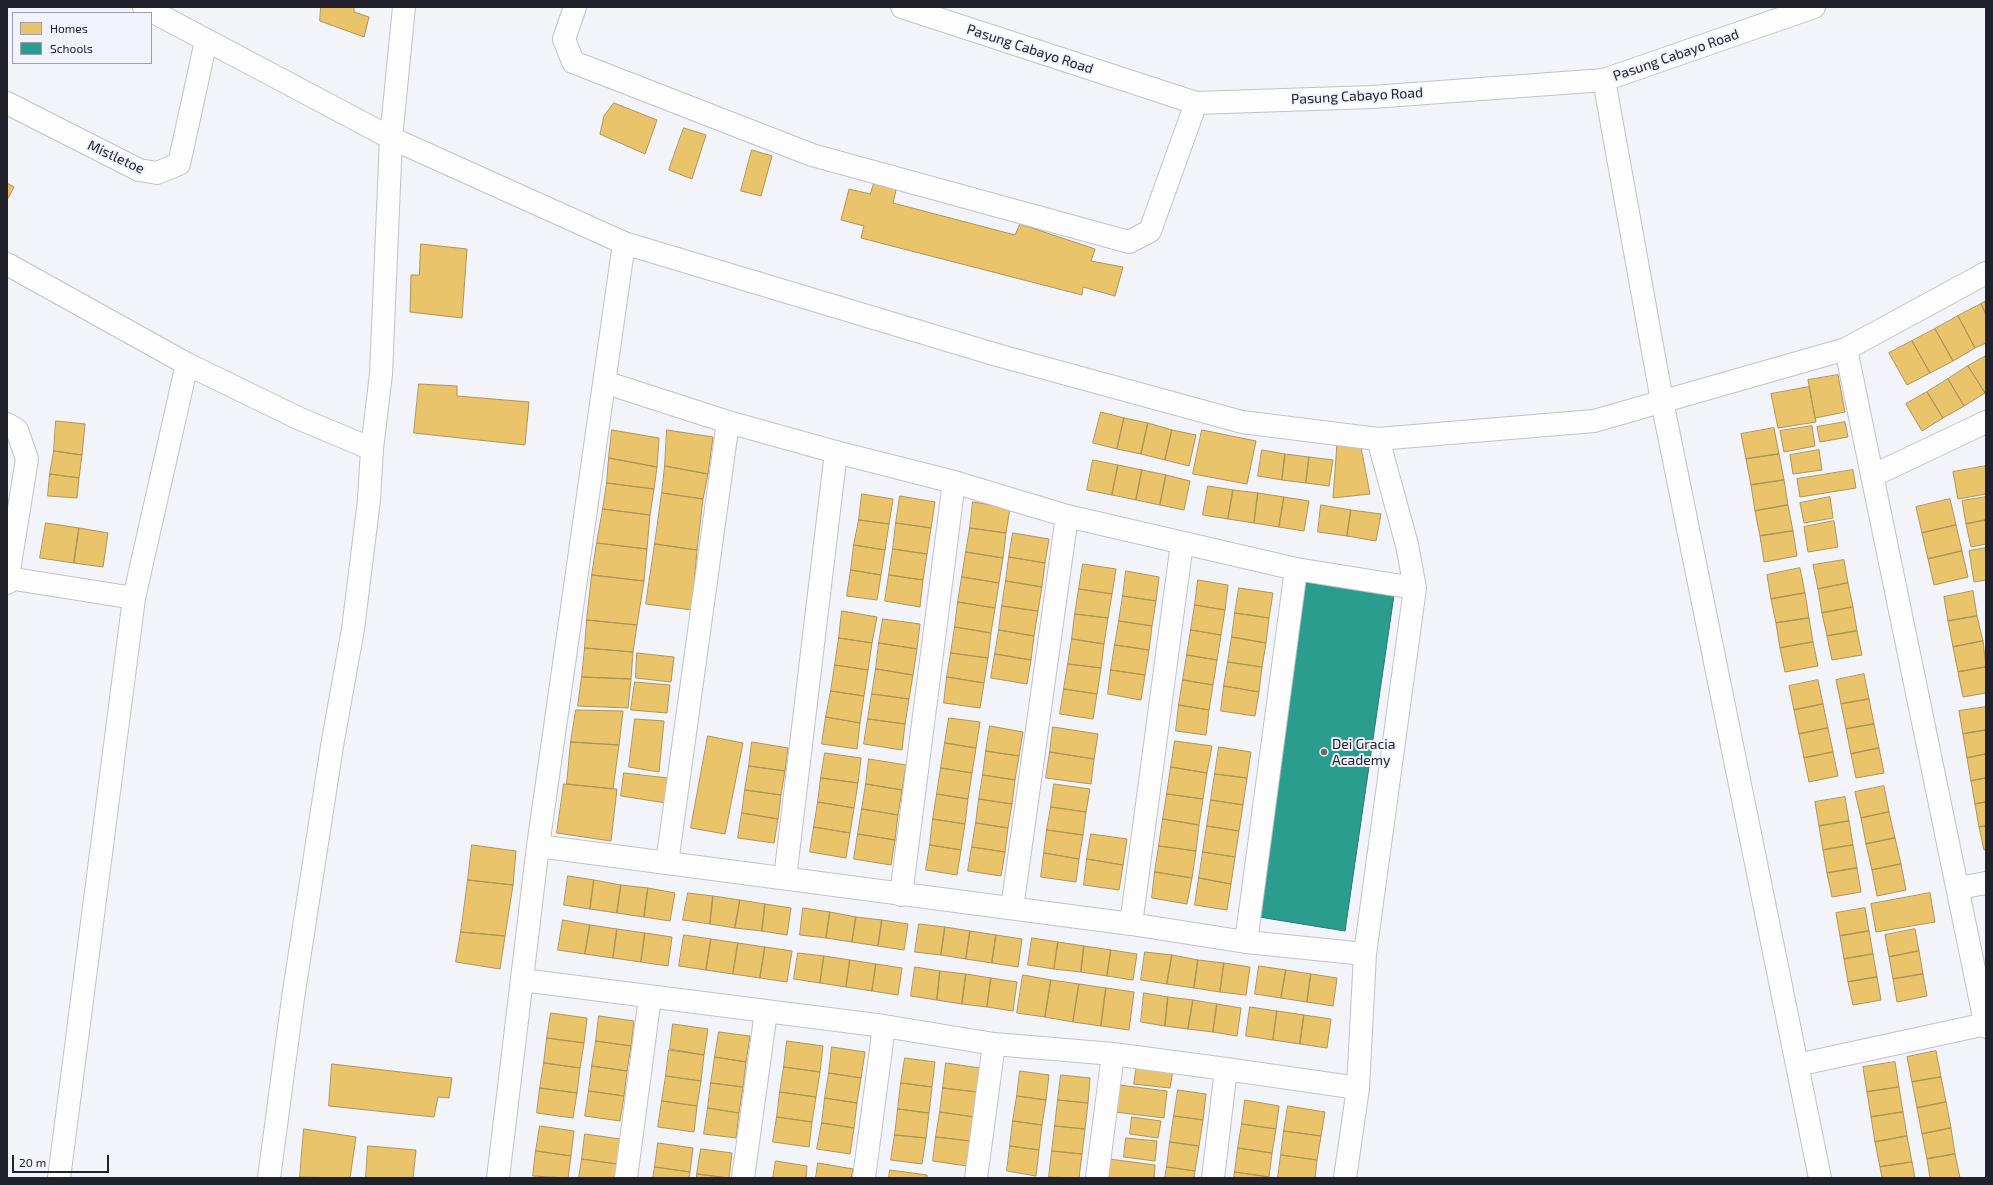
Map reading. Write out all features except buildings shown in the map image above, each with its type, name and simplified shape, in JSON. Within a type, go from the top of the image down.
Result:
[{"type":"street","points":[[144,7],[391,138],[624,243],[997,355],[1242,422],[1378,439],[1594,421],[1846,349],[1986,273]]},
{"type":"street","points":[[269,1178],[293,998],[332,746],[353,629],[369,500],[372,449],[381,374],[391,138],[404,7]]},
{"type":"street","points":[[574,7],[564,39],[573,62],[812,155],[1130,242],[1150,231],[1196,103]]},
{"type":"street","name":"Pasung Cabayo Road","points":[[902,7],[1196,103],[1372,97],[1604,80],[1814,7]]},
{"type":"street","name":"Mistletoe","points":[[7,103],[140,170],[157,173],[180,164],[206,41]]},
{"type":"street","points":[[1604,80],[1662,401],[1820,1178]]},
{"type":"street","points":[[498,1178],[538,846],[624,243]]},
{"type":"street","points":[[7,264],[187,364],[298,418],[372,449]]},
{"type":"street","points":[[1797,1065],[1986,1025],[1959,888],[1846,349]]},
{"type":"street","points":[[58,1178],[134,598],[187,364]]},
{"type":"street","points":[[604,382],[728,422],[836,452],[954,482],[1067,516],[1296,569],[1415,588]]},
{"type":"street","points":[[667,863],[728,422]]},
{"type":"street","points":[[1872,476],[1986,422]]},
{"type":"street","points":[[7,424],[17,430],[27,459],[8,581],[134,598]]},
{"type":"street","points":[[1345,1178],[1358,1088],[1365,954],[1415,588],[1407,546],[1378,439]]},
{"type":"street","points":[[785,878],[836,452]]},
{"type":"street","points":[[901,895],[954,482]]},
{"type":"street","points":[[1012,908],[1067,516]]},
{"type":"street","points":[[1131,924],[1182,543]]},
{"type":"street","points":[[1246,942],[1296,569]]},
{"type":"street","points":[[538,846],[785,878],[901,895],[1131,924],[1246,942],[1365,954]]},
{"type":"street","points":[[1959,888],[1986,883]]},
{"type":"street","points":[[522,980],[884,1026],[994,1044],[1113,1054],[1226,1068],[1358,1088]]},
{"type":"street","points":[[626,1178],[650,997]]},
{"type":"street","points":[[743,1178],[766,1012]]},
{"type":"street","points":[[864,1178],[884,1026]]},
{"type":"street","points":[[976,1178],[994,1044]]},
{"type":"street","points":[[1097,1178],[1113,1054]]},
{"type":"street","points":[[1213,1178],[1226,1068]]},
{"type":"place","name":"Dei Gracia Academy","points":[[1324,752]]}]
